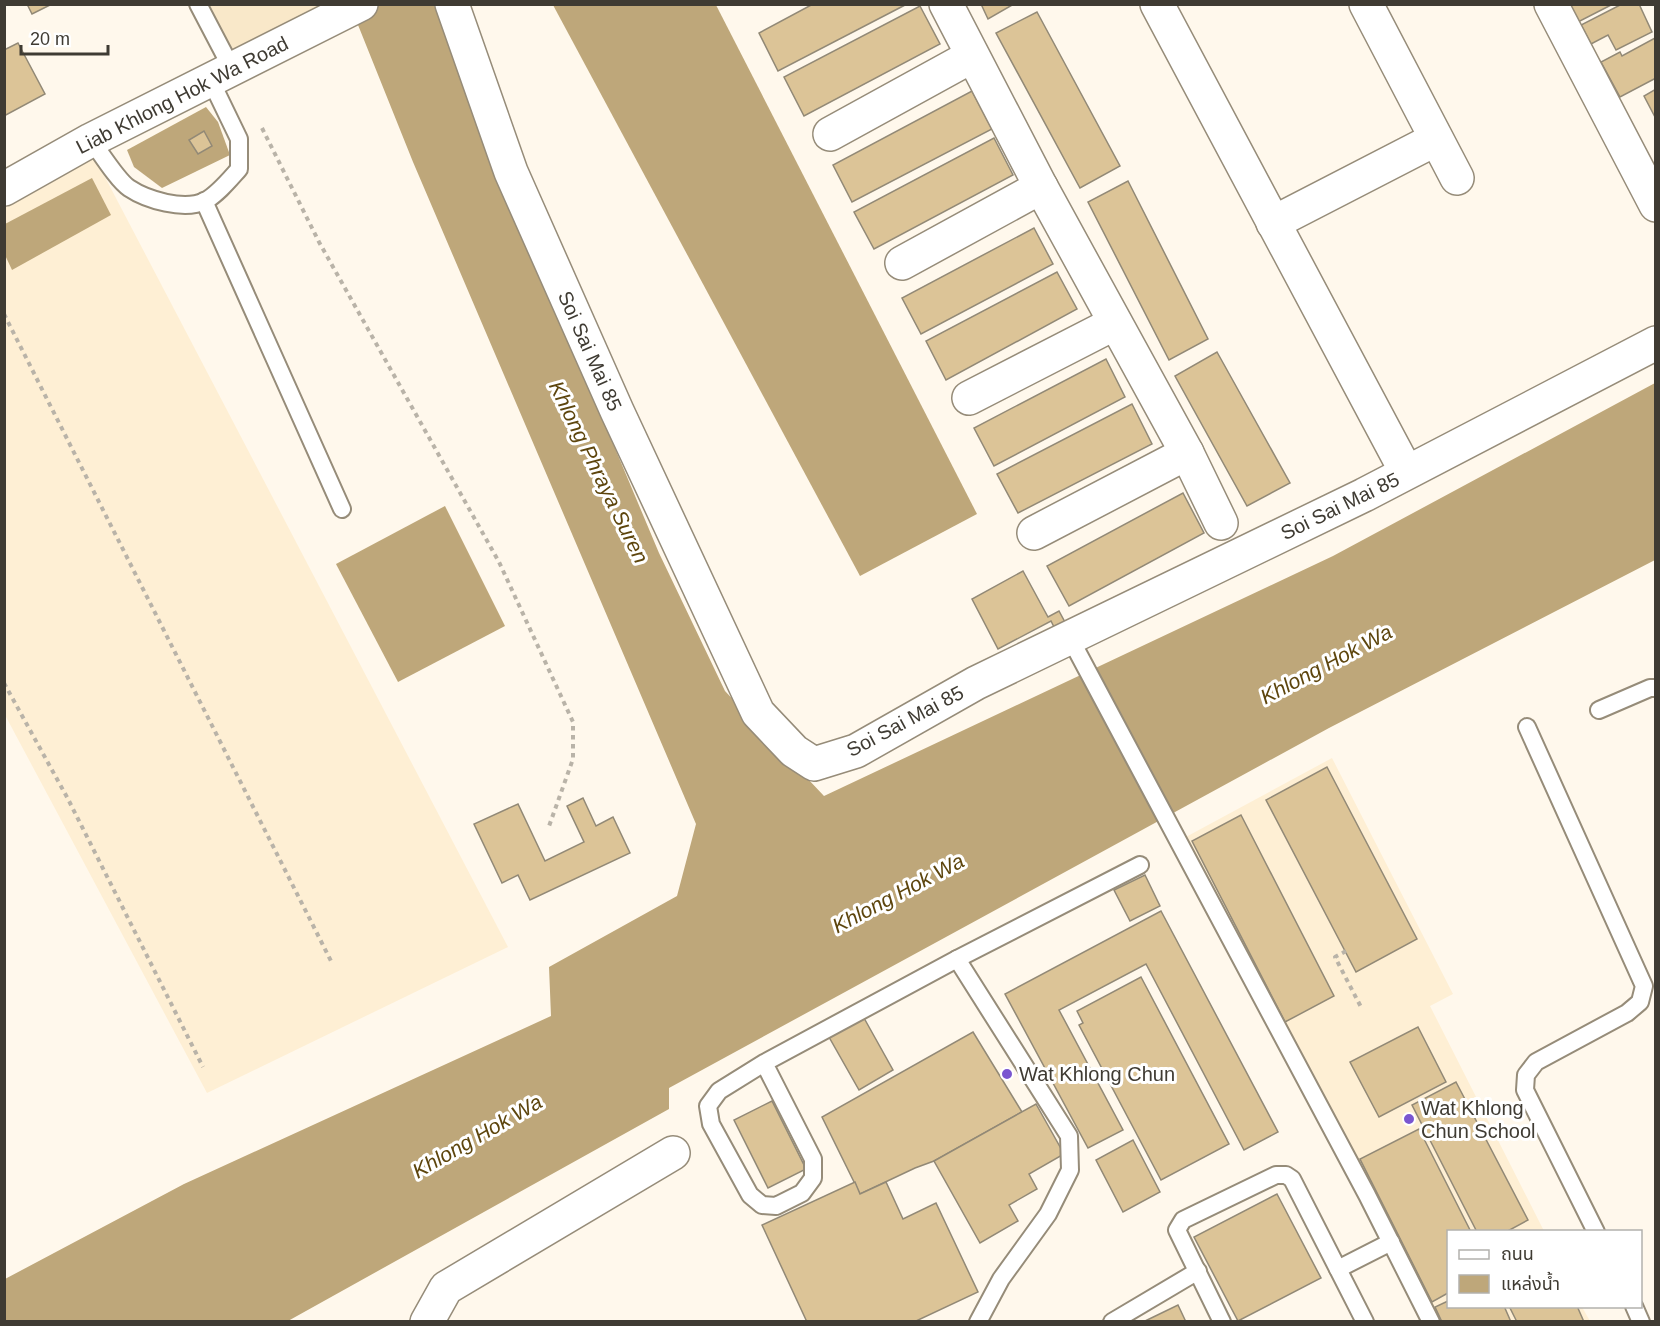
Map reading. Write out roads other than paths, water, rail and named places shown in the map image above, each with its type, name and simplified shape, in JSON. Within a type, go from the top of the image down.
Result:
[{"type":"street","name":"Liab Khlong Hok Wa Road","points":[[4,189],[91,140],[361,4]]},
{"type":"street","name":"Soi Sai Mai 85","points":[[452,4],[511,172],[612,400],[758,713],[794,752],[814,764],[856,751],[976,683],[1076,649],[1364,495],[1656,343]]},
{"type":"street","points":[[946,4],[1041,187],[1187,453],[1221,523]]},
{"type":"street","points":[[1156,4],[1400,460]]},
{"type":"street","points":[[1366,4],[1457,178]]},
{"type":"street","points":[[1551,4],[1656,206]]},
{"type":"street","points":[[830,134],[972,56]]},
{"type":"street","points":[[1273,223],[1436,139]]},
{"type":"street","points":[[902,263],[1041,187]]},
{"type":"street","points":[[969,398],[1115,323]]},
{"type":"street","points":[[1034,533],[1187,453]]},
{"type":"street","points":[[427,1322],[446,1288],[673,1152]]},
{"type":"lane","points":[[91,140],[127,187],[173,205],[204,201],[239,169],[239,140],[221,74],[198,4]]},
{"type":"lane","points":[[204,201],[342,509]]},
{"type":"lane","points":[[1076,649],[1391,1242],[1431,1322]]},
{"type":"lane","points":[[1599,710],[1650,688],[1656,688]]},
{"type":"lane","points":[[1527,727],[1644,986],[1640,1002],[1627,1013],[1536,1062],[1526,1075],[1525,1090],[1595,1230]]},
{"type":"lane","points":[[764,1063],[813,1159],[813,1178],[802,1193],[776,1206],[762,1205],[750,1195],[711,1124],[708,1106],[719,1091],[764,1063],[957,959],[1140,865]]},
{"type":"lane","points":[[957,959],[1068,1136],[1069,1147],[1070,1170],[1048,1214],[1001,1279],[978,1322]]},
{"type":"lane","points":[[1222,1322],[1177,1230],[1179,1225],[1183,1220],[1276,1175],[1286,1175],[1292,1179],[1365,1322]]},
{"type":"lane","points":[[1338,1269],[1391,1242]]},
{"type":"lane","points":[[1112,1322],[1198,1271]]},
{"type":"lane","points":[[1635,1308],[1641,1322]]},
{"type":"water","points":[[350,5],[434,5],[515,210],[659,553],[725,691],[824,796],[1333,556],[1655,383],[1655,560],[1329,728],[669,1088],[669,1109],[288,1321],[5,1322],[5,1279],[184,1184],[551,1016],[549,967],[677,896],[696,824],[413,162]]},
{"type":"water","points":[[553,5],[716,5],[977,514],[860,576]]},
{"type":"water","points":[[206,107],[218,122],[230,155],[162,188],[134,167],[127,150]]},
{"type":"water","points":[[92,178],[111,215],[12,270],[5,255],[5,224]]},
{"type":"water","points":[[445,506],[505,626],[398,682],[336,564]]},
{"type":"place","name":"Wat Khlong Chun","points":[[1007,1074]]},
{"type":"place","name":"Wat Khlong Chun School","points":[[1409,1119]]},
{"type":"water label","name":"Khlong Phraya Suren","points":[[599,472]]},
{"type":"water label","name":"Khlong Hok Wa","points":[[1326,664]]},
{"type":"water label","name":"Khlong Hok Wa","points":[[898,893]]},
{"type":"water label","name":"Khlong Hok Wa","points":[[477,1136]]}]
